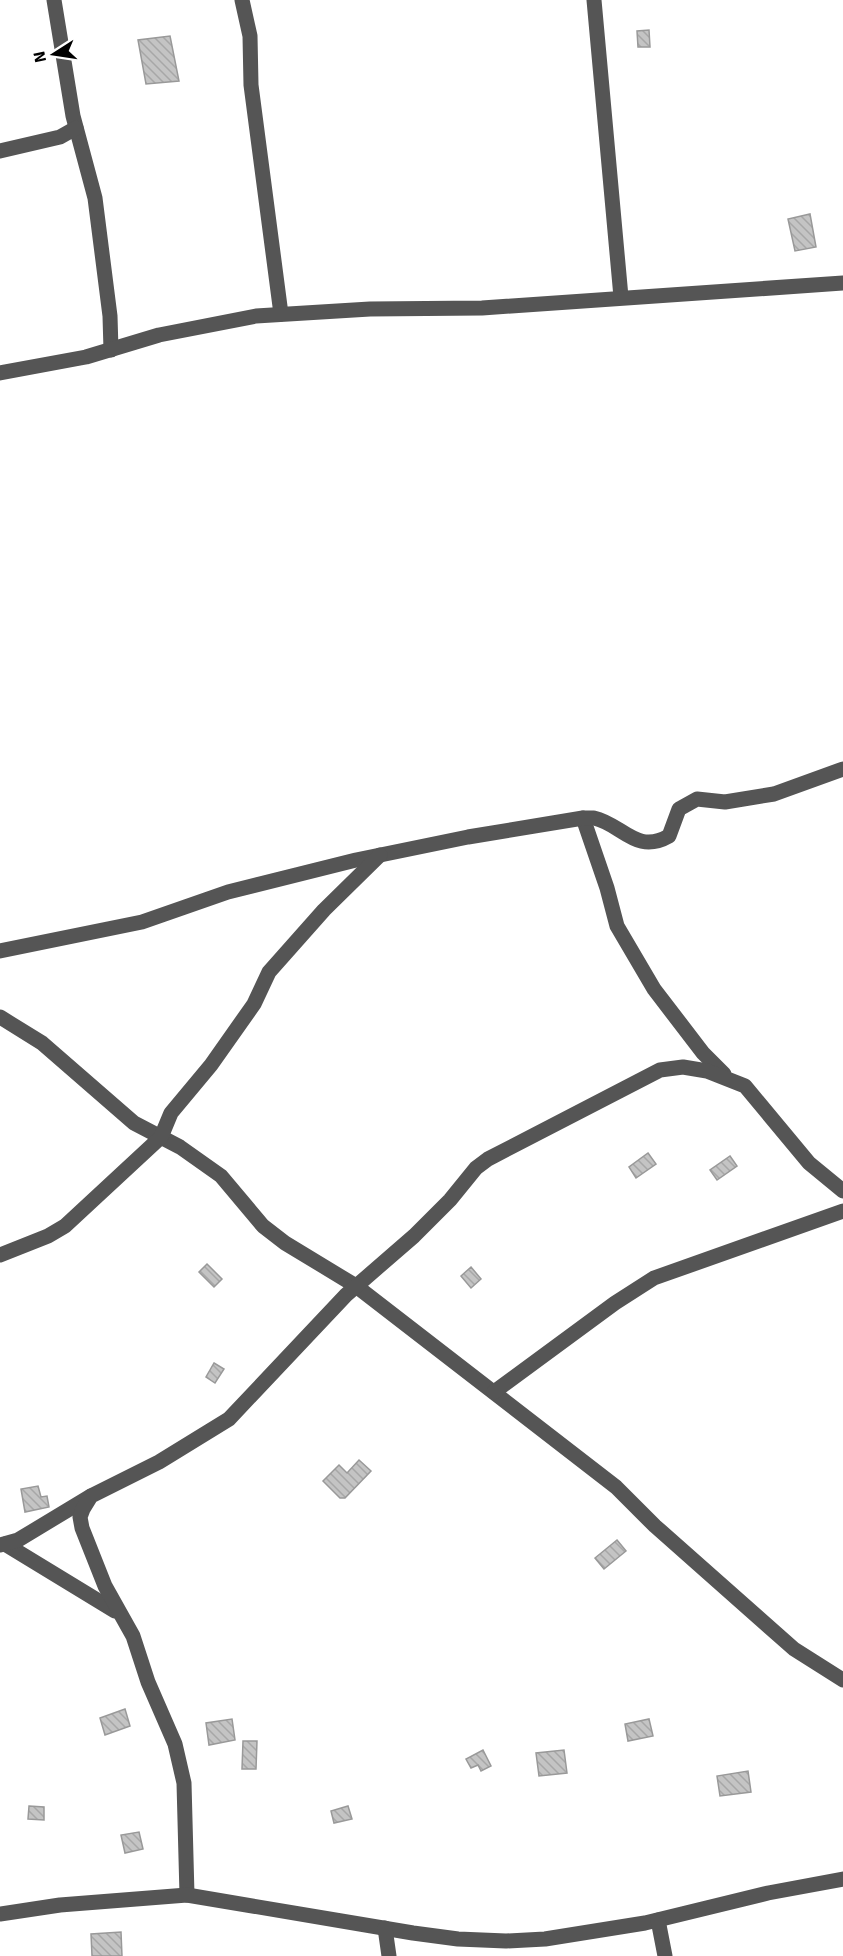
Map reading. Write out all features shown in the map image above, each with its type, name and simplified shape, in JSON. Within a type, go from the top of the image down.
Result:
[{"type":"street","points":[[54,0],[76,128],[95,198],[110,316],[111,350]]},
{"type":"street","points":[[242,0],[250,36],[252,96],[281,314]]},
{"type":"street","points":[[594,0],[621,297]]},
{"type":"street","points":[[0,151],[60,137],[76,128]]},
{"type":"street","points":[[0,374],[86,357],[170,333],[256,316],[370,309],[482,308],[843,282]]},
{"type":"street","points":[[0,951],[142,922],[228,892],[380,855],[583,818],[604,820],[628,837],[654,842],[669,836],[679,809],[697,799],[724,802],[774,794],[843,769]]},
{"type":"street","points":[[583,818],[608,888],[617,926],[654,988],[703,1053],[726,1077]]},
{"type":"street","points":[[0,1255],[48,1236],[65,1226],[161,1137],[171,1113],[211,1065],[254,1004],[269,972],[324,910],[380,855]]},
{"type":"street","points":[[0,1017],[42,1043],[134,1123],[200,1160],[221,1176],[263,1226],[285,1243],[356,1286],[616,1487],[670,1540],[794,1649],[843,1680]]},
{"type":"street","points":[[3,1545],[28,1534],[91,1496],[159,1462],[229,1419],[356,1286],[414,1236],[450,1200],[476,1168],[488,1159],[660,1070],[684,1067],[726,1077],[745,1086],[809,1163],[843,1191]]},
{"type":"street","points":[[494,1392],[615,1303],[654,1278],[764,1241],[825,1215],[843,1211]]},
{"type":"street","points":[[91,1496],[80,1517],[82,1528],[105,1586],[133,1636],[148,1682],[176,1744],[184,1783],[187,1895]]},
{"type":"street","points":[[3,1545],[119,1613]]},
{"type":"street","points":[[0,1914],[60,1905],[187,1895],[458,1939],[506,1941],[545,1939],[658,1920],[794,1887],[843,1879]]},
{"type":"street","points":[[658,1920],[665,1956]]},
{"type":"street","points":[[385,1928],[389,1956]]},
{"type":"building","points":[[649,30],[650,47],[638,47],[637,31]]},
{"type":"building","points":[[170,36],[179,81],[146,84],[138,40]]},
{"type":"building","points":[[810,214],[816,247],[795,251],[788,219]]},
{"type":"building","points":[[648,1153],[656,1164],[636,1178],[629,1167]]},
{"type":"building","points":[[730,1156],[737,1166],[717,1180],[710,1170]]},
{"type":"building","points":[[207,1264],[222,1279],[214,1287],[199,1272]]},
{"type":"building","points":[[471,1267],[481,1279],[471,1288],[461,1276]]},
{"type":"building","points":[[214,1363],[224,1369],[215,1383],[206,1377]]},
{"type":"building","points":[[359,1460],[371,1471],[345,1498],[340,1498],[323,1481],[339,1465],[347,1473]]},
{"type":"building","points":[[38,1486],[41,1497],[47,1496],[49,1507],[25,1512],[21,1489]]},
{"type":"building","points":[[617,1540],[626,1551],[604,1569],[595,1558]]},
{"type":"building","points":[[125,1709],[130,1726],[105,1735],[100,1718]]},
{"type":"building","points":[[232,1719],[235,1740],[209,1745],[206,1723]]},
{"type":"building","points":[[649,1719],[653,1736],[628,1741],[625,1724]]},
{"type":"building","points":[[243,1741],[257,1741],[256,1769],[242,1769]]},
{"type":"building","points":[[483,1750],[491,1766],[481,1771],[478,1765],[471,1768],[466,1759]]},
{"type":"building","points":[[564,1750],[567,1773],[539,1776],[536,1753]]},
{"type":"building","points":[[748,1771],[751,1792],[720,1796],[717,1776]]},
{"type":"building","points":[[29,1806],[44,1807],[44,1820],[28,1819]]},
{"type":"building","points":[[348,1806],[352,1819],[334,1823],[331,1811]]},
{"type":"building","points":[[139,1832],[143,1849],[125,1853],[121,1835]]},
{"type":"building","points":[[121,1932],[122,1956],[92,1956],[91,1934]]}]
